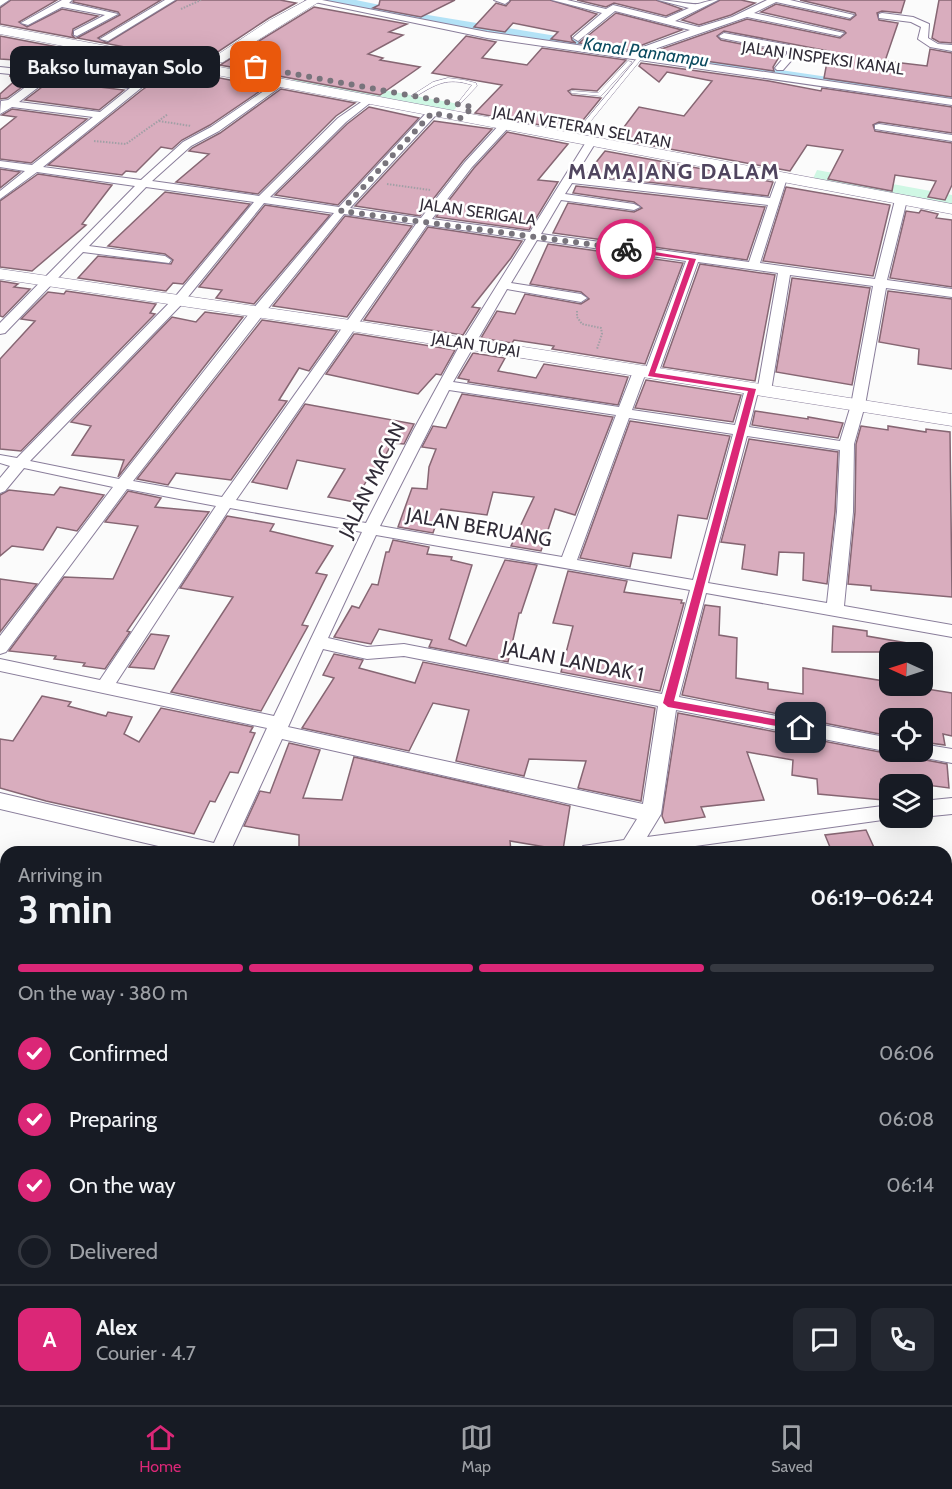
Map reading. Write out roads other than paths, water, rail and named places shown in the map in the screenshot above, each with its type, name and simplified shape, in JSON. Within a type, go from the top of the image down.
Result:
[{"type":"main road","points":[[218,59],[313,0]]},
{"type":"main road","name":"JALAN VETERAN SELATAN","points":[[0,19],[413,96],[464,110],[504,126],[591,142],[952,195]]},
{"type":"main road","name":"JALAN VETERAN SELATAN","points":[[4,33],[87,46],[432,113],[464,110],[584,127],[740,163],[782,178],[952,209]]},
{"type":"main road","points":[[119,53],[134,44]]},
{"type":"main road","name":"JALAN TUPAI","points":[[0,274],[468,343],[645,373],[952,420]]},
{"type":"street","points":[[0,3],[5,0]]},
{"type":"street","points":[[105,39],[171,0]]},
{"type":"street","points":[[313,0],[487,35],[641,54],[952,102]]},
{"type":"street","points":[[556,0],[607,12]]},
{"type":"street","points":[[662,0],[698,7]]},
{"type":"street","points":[[667,21],[714,0]]},
{"type":"street","points":[[641,54],[699,30],[747,14],[776,0],[850,15]]},
{"type":"street","points":[[804,6],[812,0]]},
{"type":"street","points":[[25,23],[65,2],[114,14],[77,33]]},
{"type":"street","points":[[394,6],[478,22]]},
{"type":"street","points":[[578,38],[607,12],[616,8],[699,30]]},
{"type":"street","points":[[747,14],[840,33]]},
{"type":"street","points":[[882,16],[921,22],[927,29],[924,35],[925,42],[933,46],[952,48]]},
{"type":"street","name":"JALAN INSPEKSI KANAL","points":[[514,28],[578,38],[641,54],[780,68],[918,86]]},
{"type":"street","points":[[724,36],[786,47],[791,50],[792,54],[780,68]]},
{"type":"street","points":[[0,111],[4,103],[48,75],[87,46]]},
{"type":"street","points":[[0,196],[138,86],[173,63]]},
{"type":"street","points":[[0,70],[138,86]]},
{"type":"street","points":[[0,330],[143,183],[187,144],[215,129],[280,83]]},
{"type":"street","points":[[0,488],[21,462],[179,300],[261,200],[342,120],[368,101]]},
{"type":"street","points":[[4,103],[102,115]]},
{"type":"street","points":[[0,648],[123,484],[257,312],[341,211],[432,113]]},
{"type":"street","points":[[104,687],[225,502],[348,326],[444,193],[477,152],[504,126]]},
{"type":"street","points":[[879,127],[952,138]]},
{"type":"street","name":"JALAN MACAN","points":[[222,846],[370,529],[445,385],[468,343],[591,142]]},
{"type":"street","name":"JALAN SERIGALA","points":[[0,165],[952,293]]},
{"type":"street","points":[[753,267],[782,178]]},
{"type":"street","points":[[569,179],[773,202]]},
{"type":"street","points":[[558,196],[634,207]]},
{"type":"street","points":[[835,611],[845,512],[847,444],[858,405],[880,284],[901,200]]},
{"type":"street","points":[[82,248],[165,260]]},
{"type":"street","points":[[568,563],[623,414],[645,373],[693,259]]},
{"type":"street","points":[[632,845],[651,814],[668,703],[741,432],[758,390],[784,271]]},
{"type":"street","points":[[503,285],[581,298]]},
{"type":"street","points":[[445,385],[741,432],[842,446],[847,444]]},
{"type":"street","name":"JALAN BERUANG","points":[[0,459],[370,529],[952,631]]},
{"type":"street","name":"JALAN LANDAK 1","points":[[318,642],[367,653],[404,650],[879,743]]},
{"type":"street","points":[[0,665],[651,814]]},
{"type":"street","points":[[933,753],[952,756]]},
{"type":"street","points":[[0,801],[193,846]]},
{"type":"street","points":[[933,808],[952,806]]},
{"type":"street","points":[[626,846],[879,814]]},
{"type":"lane","points":[[572,92],[599,95],[641,54]]},
{"type":"lane","points":[[584,127],[641,54]]},
{"type":"lane","points":[[413,96],[438,80],[460,80],[475,86],[464,110]]},
{"type":"water","name":"Kanal Pannampu","points":[[319,0],[356,0],[428,15],[599,43],[882,85],[952,92],[952,100],[496,34]]},
{"type":"place","name":"Bakso lumayan Solo","points":[[256,67]]},
{"type":"district","name":"MAMAJANG DALAM","points":[[674,171]]}]
